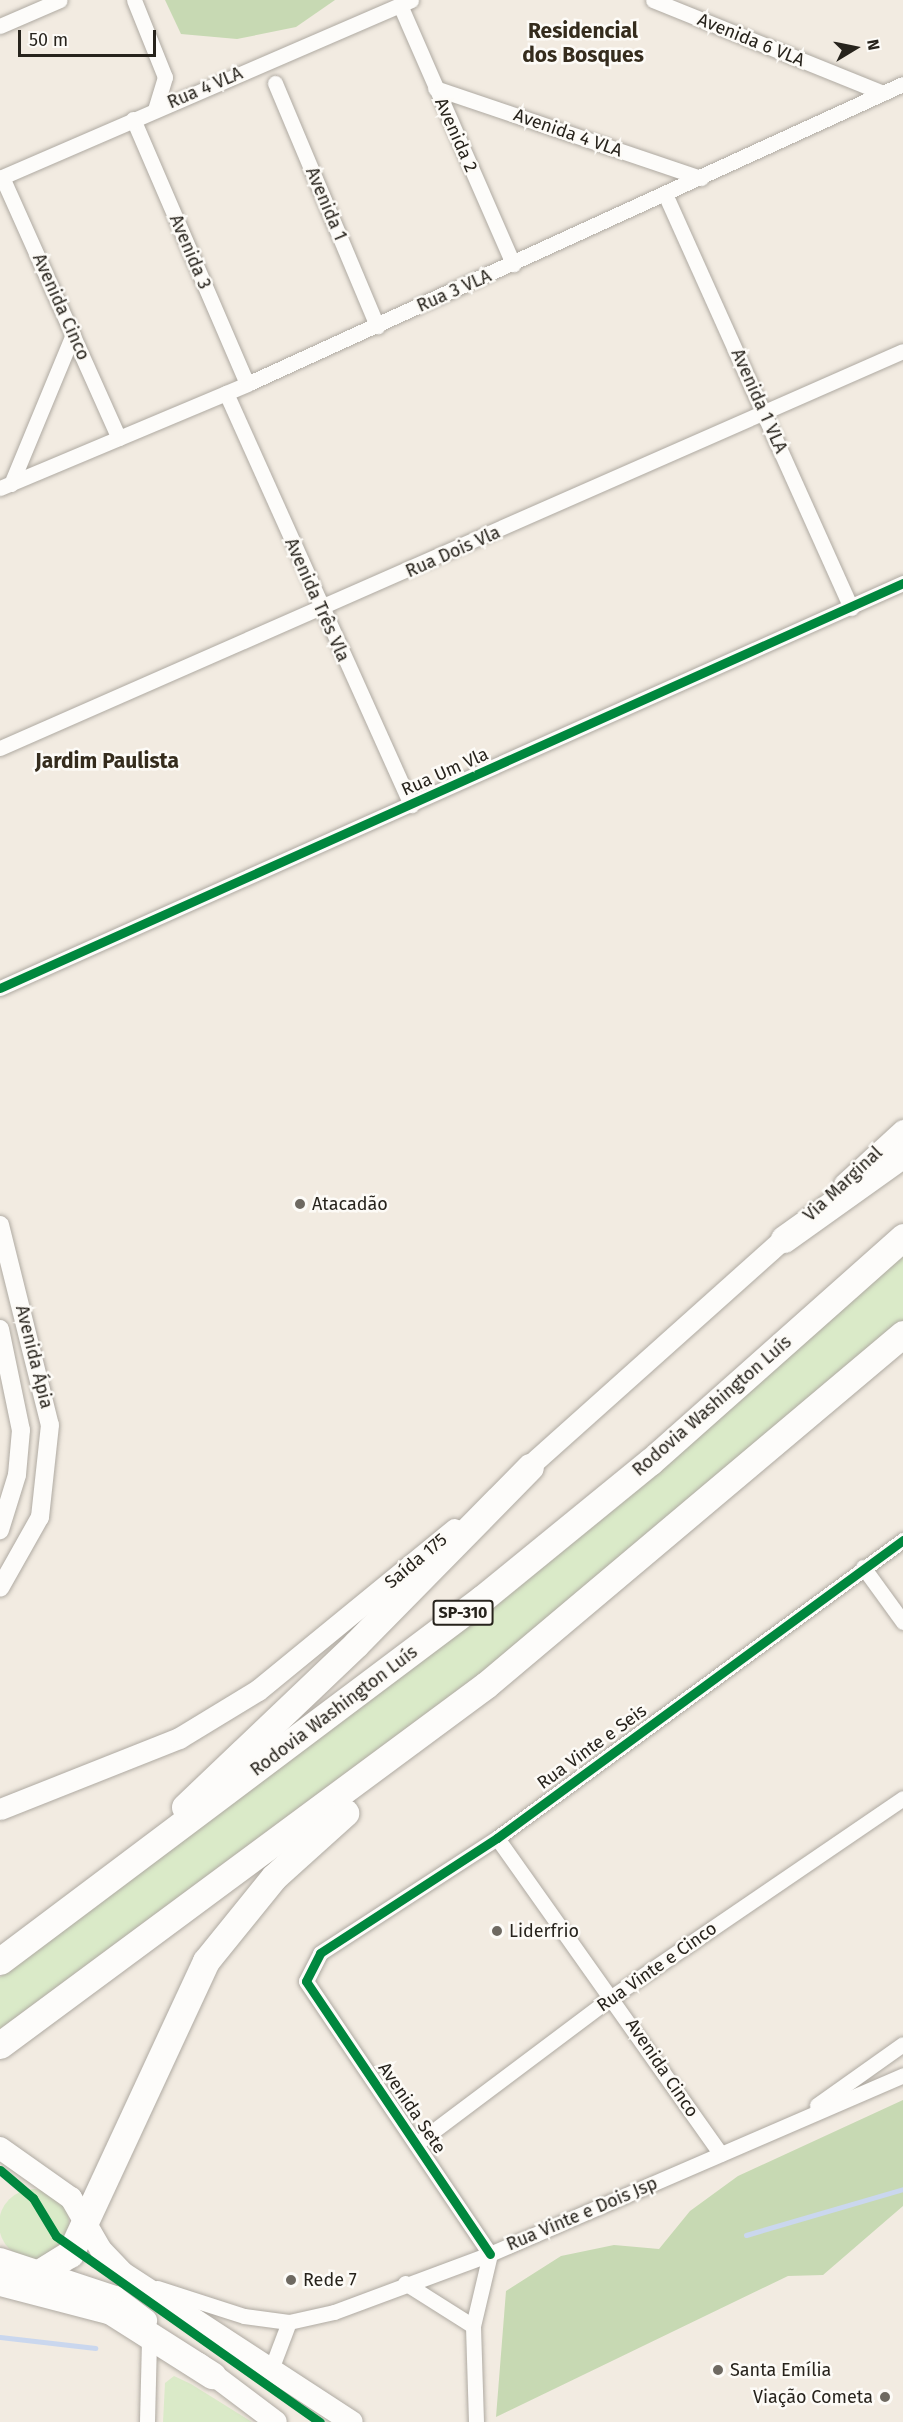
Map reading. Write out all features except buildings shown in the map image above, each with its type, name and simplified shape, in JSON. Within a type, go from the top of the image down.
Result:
[{"type":"highway","points":[[784,1239],[903,1154]]},
{"type":"highway","name":"Rodovia Washington Luís","points":[[0,1961],[96,1893],[483,1598],[650,1462],[903,1237]]},
{"type":"highway","points":[[39,2273],[70,2254],[177,2017],[237,1917],[274,1877],[486,1685],[903,1334]]},
{"type":"highway","points":[[96,1893],[356,1644],[530,1467]]},
{"type":"highway","points":[[0,2045],[486,1685]]},
{"type":"highway","points":[[0,2282],[111,2311],[149,2339],[212,2375]]},
{"type":"main road","name":"Via Marginal","points":[[784,1239],[903,1130]]},
{"type":"main road","name":"Saída 175","points":[[0,1809],[179,1738],[258,1690],[530,1467],[784,1239]]},
{"type":"main road","points":[[5,2152],[71,2198],[108,2258],[123,2273],[149,2285],[270,2372],[352,2422]]},
{"type":"main road","points":[[0,2259],[115,2297],[212,2375],[276,2422]]},
{"type":"street","points":[[0,26],[60,0]]},
{"type":"street","points":[[134,0],[165,77],[155,110]]},
{"type":"street","name":"Avenida 6 VLA","points":[[653,0],[883,93]]},
{"type":"street","name":"Rua 4 VLA","points":[[1,178],[405,2]]},
{"type":"street","name":"Avenida 2","points":[[405,2],[435,88],[513,264]]},
{"type":"street","name":"Avenida 1","points":[[274,83],[377,326]]},
{"type":"street","name":"Rua 3 VLA","points":[[6,486],[377,326],[903,84]]},
{"type":"street","name":"Avenida 4 VLA","points":[[435,88],[701,178]]},
{"type":"street","name":"Avenida 3","points":[[134,119],[247,384]]},
{"type":"street","name":"Avenida Cinco","points":[[1,178],[119,438]]},
{"type":"street","name":"Avenida 1 VLA","points":[[665,194],[851,608]]},
{"type":"street","points":[[6,486],[73,334]]},
{"type":"street","name":"Rua Dois Vla","points":[[0,748],[321,611],[903,351]]},
{"type":"street","name":"Avenida Três Vla","points":[[226,393],[321,611],[411,805]]},
{"type":"street","name":"Rua Um Vla","points":[[0,988],[903,583]]},
{"type":"street","name":"Avenida Ápia","points":[[0,1225],[50,1425],[40,1517],[0,1588]]},
{"type":"street","name":"Avenida Ápia","points":[[0,1329],[21,1430],[17,1474],[0,1530]]},
{"type":"street","name":"Rua Vinte e Seis","points":[[306,1981],[320,1953],[497,1838],[903,1540]]},
{"type":"street","points":[[863,1568],[903,1622]]},
{"type":"street","name":"Rua Vinte e Cinco","points":[[416,2144],[614,1996],[903,1798]]},
{"type":"street","name":"Avenida Cinco","points":[[497,1838],[614,1996],[720,2154]]},
{"type":"street","name":"Avenida Sete","points":[[306,1981],[490,2254]]},
{"type":"street","points":[[792,2123],[903,2044]]},
{"type":"street","name":"Rua Vinte e Dois Jsp","points":[[149,2285],[243,2316],[289,2322],[334,2312],[405,2283],[490,2254],[903,2075]]},
{"type":"street","points":[[476,2422],[473,2326],[490,2254]]},
{"type":"street","points":[[405,2283],[473,2326]]},
{"type":"street","points":[[270,2372],[289,2322]]},
{"type":"street","points":[[147,2422],[149,2339]]},
{"type":"green space","points":[[165,0],[335,0],[296,27],[237,39],[181,34]]},
{"type":"green space","points":[[903,1253],[903,1321],[815,1398],[494,1663],[0,2029],[0,1977],[463,1629]]},
{"type":"green space","points":[[903,2100],[903,2206],[823,2275],[788,2276],[496,2417],[506,2291],[561,2256],[614,2245],[659,2249],[690,2211],[738,2176]]},
{"type":"green space","points":[[34,2189],[53,2195],[63,2205],[69,2224],[63,2243],[53,2253],[34,2259],[15,2253],[5,2243],[-1,2224],[5,2205],[15,2195]]},
{"type":"green space","points":[[174,2376],[252,2422],[163,2422],[165,2383]]},
{"type":"waterway","points":[[746,2235],[903,2189]]},
{"type":"waterway","points":[[0,2337],[95,2348]]},
{"type":"cycle path","points":[[0,988],[903,583]]},
{"type":"cycle path","points":[[490,2254],[306,1981],[320,1953],[497,1838],[903,1540]]},
{"type":"cycle path","points":[[0,2170],[33,2198],[56,2236],[320,2422]]},
{"type":"place","name":"Atacadão","points":[[300,1204]]},
{"type":"place","name":"Liderfrio","points":[[497,1931]]},
{"type":"place","name":"Rede 7","points":[[291,2280]]},
{"type":"place","name":"Santa Emília","points":[[718,2370]]},
{"type":"place","name":"Viação Cometa","points":[[885,2397]]},
{"type":"district","name":"Residencial dos Bosques","points":[[583,43]]},
{"type":"district","name":"Jardim Paulista","points":[[107,761]]}]
